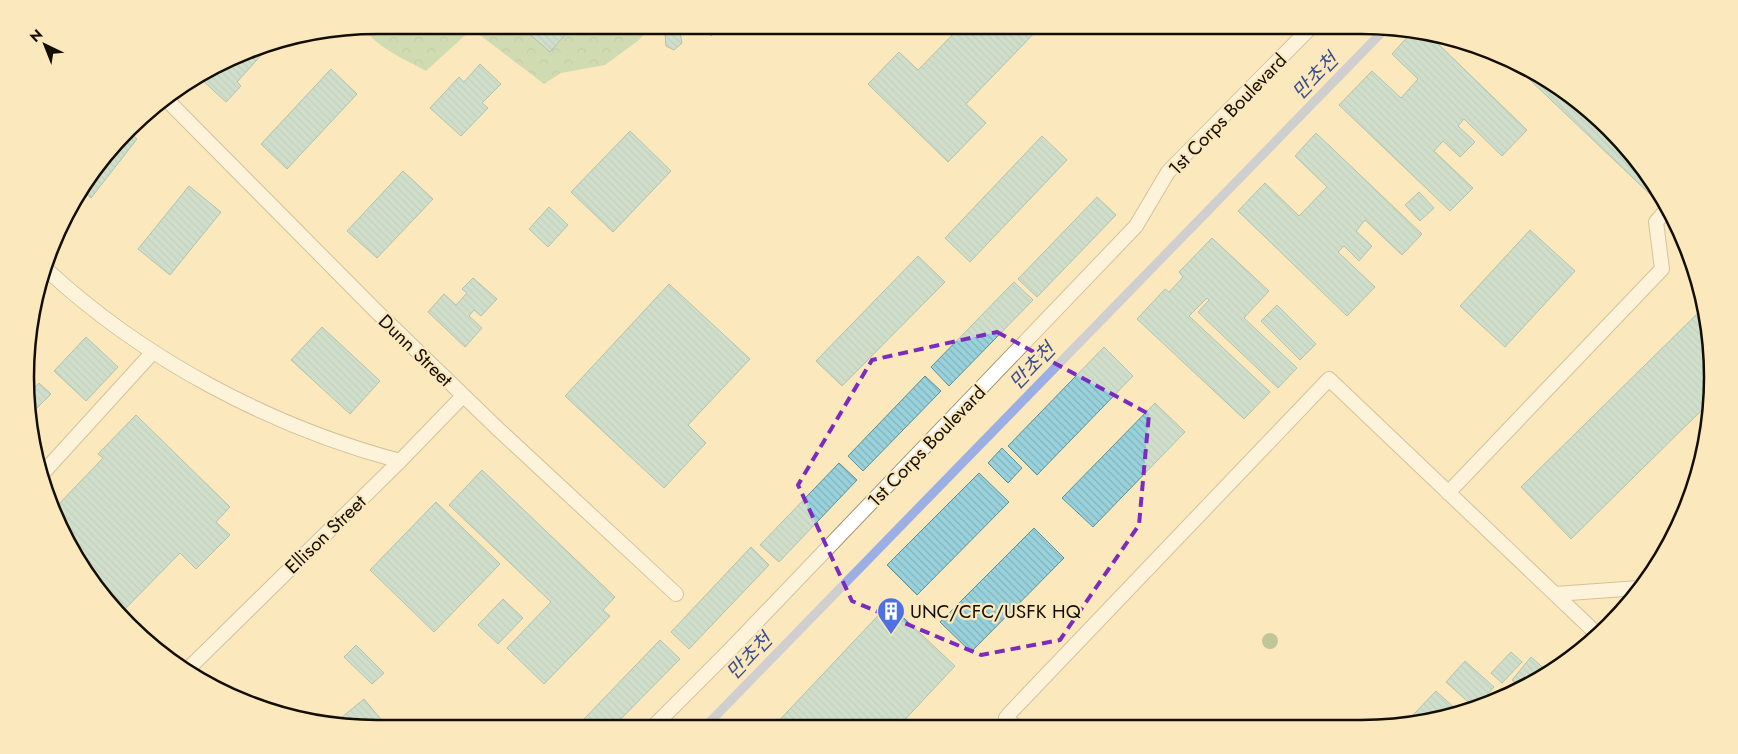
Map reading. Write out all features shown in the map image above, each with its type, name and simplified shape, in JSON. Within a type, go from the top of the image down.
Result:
[{"type":"lane","name":"1st Corps Boulevard","points":[[660,720],[728,652],[1136,226],[1168,172],[1304,34]]},
{"type":"lane","name":"Dunn Street","points":[[170,103],[376,312],[463,396],[676,594]]},
{"type":"lane","points":[[1448,493],[1662,269],[1656,222],[1663,214]]},
{"type":"lane","points":[[50,273],[153,352],[211,387],[269,414],[361,450],[400,460]]},
{"type":"lane","points":[[46,469],[153,352]]},
{"type":"lane","points":[[1008,720],[1006,718],[1329,379],[1593,630]]},
{"type":"lane","name":"Ellison Street","points":[[192,666],[463,396]]},
{"type":"lane","points":[[1555,594],[1631,589]]},
{"type":"highlighted area","points":[[997,332],[1149,414],[1139,525],[1060,640],[981,655],[852,601],[798,485],[872,360]]},
{"type":"green space","points":[[369,34],[467,34],[426,71],[401,58]]},
{"type":"green space","points":[[479,34],[644,34],[605,65],[561,73],[544,84]]},
{"type":"building","points":[[529,34],[566,34],[550,52]]},
{"type":"building","points":[[665,34],[680,34],[682,43],[674,50],[666,46]]},
{"type":"building","points":[[953,34],[1033,34],[966,104],[986,123],[948,162],[868,84],[899,52],[918,70]]},
{"type":"building","points":[[1407,37],[1436,42],[1527,130],[1502,156],[1464,119],[1458,126],[1475,142],[1460,157],[1443,141],[1434,151],[1473,188],[1450,211],[1339,105],[1372,71],[1401,98],[1418,79],[1392,54]]},
{"type":"building","points":[[262,54],[237,82],[241,86],[226,102],[203,81],[225,69]]},
{"type":"building","points":[[480,64],[501,84],[482,103],[488,108],[461,136],[430,108],[459,77],[464,82]]},
{"type":"building","points":[[331,69],[357,94],[287,169],[261,144]]},
{"type":"building","points":[[1526,76],[1570,105],[1604,134],[1633,168],[1653,197]]},
{"type":"building","points":[[630,131],[671,171],[613,232],[571,192]]},
{"type":"building","points":[[1316,133],[1422,234],[1402,255],[1365,220],[1356,231],[1372,246],[1359,261],[1344,246],[1338,252],[1375,287],[1347,316],[1238,211],[1265,183],[1299,216],[1327,187],[1295,156]]},
{"type":"building","points":[[133,135],[137,139],[91,198],[87,195],[92,186]]},
{"type":"building","points":[[1042,136],[1067,160],[970,262],[945,238]]},
{"type":"building","points":[[403,171],[433,199],[377,258],[347,231]]},
{"type":"building","points":[[189,186],[221,212],[170,275],[138,249]]},
{"type":"building","points":[[1419,192],[1434,208],[1420,221],[1405,205]]},
{"type":"building","points":[[1097,197],[1116,215],[1037,297],[1018,279]]},
{"type":"building","points":[[549,207],[568,225],[548,247],[529,229]]},
{"type":"building","points":[[1530,230],[1575,271],[1505,347],[1460,306]]},
{"type":"building","points":[[1212,238],[1269,291],[1244,318],[1297,368],[1278,388],[1198,312],[1209,300],[1207,298],[1189,316],[1270,392],[1244,419],[1137,319],[1165,289],[1169,292],[1183,277],[1179,272]]},
{"type":"building","points":[[918,256],[945,282],[842,386],[816,361]]},
{"type":"building","points":[[473,278],[497,299],[481,316],[474,310],[469,316],[482,328],[465,347],[428,312],[444,294],[456,305],[467,293],[462,289]]},
{"type":"building","points":[[1014,282],[1033,300],[949,386],[931,367]]},
{"type":"building","points":[[669,284],[750,359],[688,425],[706,443],[664,488],[565,396]]},
{"type":"building","points":[[1277,305],[1316,344],[1300,360],[1261,321]]},
{"type":"building","points":[[1698,313],[1704,355],[1703,409],[1571,539],[1521,487]]},
{"type":"building","points":[[322,327],[380,381],[350,414],[291,360]]},
{"type":"building","points":[[86,337],[118,367],[86,401],[54,371]]},
{"type":"building","points":[[1104,347],[1133,376],[1037,475],[1008,446]]},
{"type":"building","points":[[925,376],[941,391],[863,471],[848,456]]},
{"type":"building","points":[[39,383],[51,394],[35,410],[34,399],[34,388]]},
{"type":"building","points":[[1155,403],[1185,432],[1093,527],[1062,498]]},
{"type":"building","points":[[136,415],[230,507],[216,522],[230,535],[196,569],[180,553],[125,609],[105,586],[80,549],[59,504],[103,458],[98,454]]},
{"type":"building","points":[[1002,448],[1022,468],[1008,483],[988,463]]},
{"type":"building","points":[[839,463],[857,480],[779,562],[760,545]]},
{"type":"building","points":[[482,470],[615,597],[603,610],[610,616],[544,684],[507,648],[551,602],[449,505]]},
{"type":"building","points":[[979,473],[1009,502],[917,595],[887,565]]},
{"type":"building","points":[[436,502],[500,564],[434,632],[370,570]]},
{"type":"building","points":[[1034,528],[1064,558],[971,652],[940,622]]},
{"type":"building","points":[[751,547],[769,565],[689,649],[671,632]]},
{"type":"building","points":[[503,599],[523,618],[498,644],[478,625]]},
{"type":"building","name":"UNC/CFC/USFK HQ","points":[[889,604],[955,666],[905,720],[780,720]]},
{"type":"building","points":[[660,640],[680,659],[620,720],[583,720]]},
{"type":"building","points":[[356,645],[384,673],[372,684],[344,657]]},
{"type":"building","points":[[1511,652],[1522,662],[1502,683],[1491,673]]},
{"type":"building","points":[[1531,657],[1543,668],[1516,683],[1512,680]]},
{"type":"building","points":[[1465,661],[1494,687],[1485,697],[1469,703],[1446,682]]},
{"type":"building","points":[[1436,691],[1454,708],[1428,714],[1412,716]]},
{"type":"building","points":[[364,699],[382,720],[355,720],[341,718]]},
{"type":"waterway","name":"만초천","points":[[712,720],[1380,34]]},
{"type":"place","name":"UNC/CFC/USFK HQ","points":[[891,635]]}]
